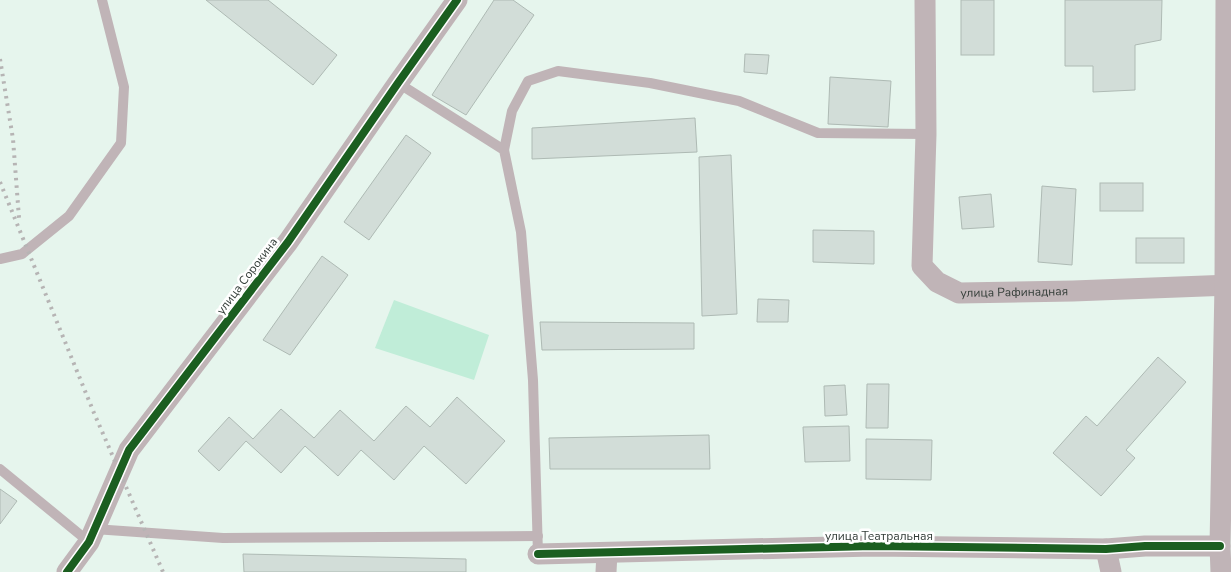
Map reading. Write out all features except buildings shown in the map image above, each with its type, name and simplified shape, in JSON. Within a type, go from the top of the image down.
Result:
[{"type":"street","name":"улица Сорокина","points":[[67,572],[92,536],[129,450],[288,242],[457,0]]},
{"type":"street","name":"улица Рафинадная","points":[[925,0],[926,134],[922,266],[937,282],[960,294],[1073,292],[1228,285]]},
{"type":"street","points":[[1221,572],[1220,546],[1228,285],[1226,0]]},
{"type":"street","name":"улица Театральная","points":[[538,545],[606,562],[873,546],[1106,550],[1145,546],[1220,546]]},
{"type":"street","points":[[1106,550],[1110,572]]},
{"type":"lane","points":[[0,259],[22,254],[69,216],[121,143],[124,86],[102,0]]},
{"type":"lane","points":[[0,469],[92,536],[538,545],[533,380],[522,242],[504,150],[512,110],[528,81],[558,71],[650,83],[739,101],[818,133],[926,134]]},
{"type":"lane","points":[[398,83],[504,150]]},
{"type":"green space","points":[[394,300],[489,335],[474,380],[375,348]]},
{"type":"railway","points":[[0,59],[13,139],[19,218]]},
{"type":"railway","points":[[0,182],[94,413],[163,572]]},
{"type":"cycle path","points":[[67,572],[89,542],[129,450],[288,242],[457,0]]},
{"type":"cycle path","points":[[538,554],[873,546],[1106,549],[1145,546],[1220,546]]}]
